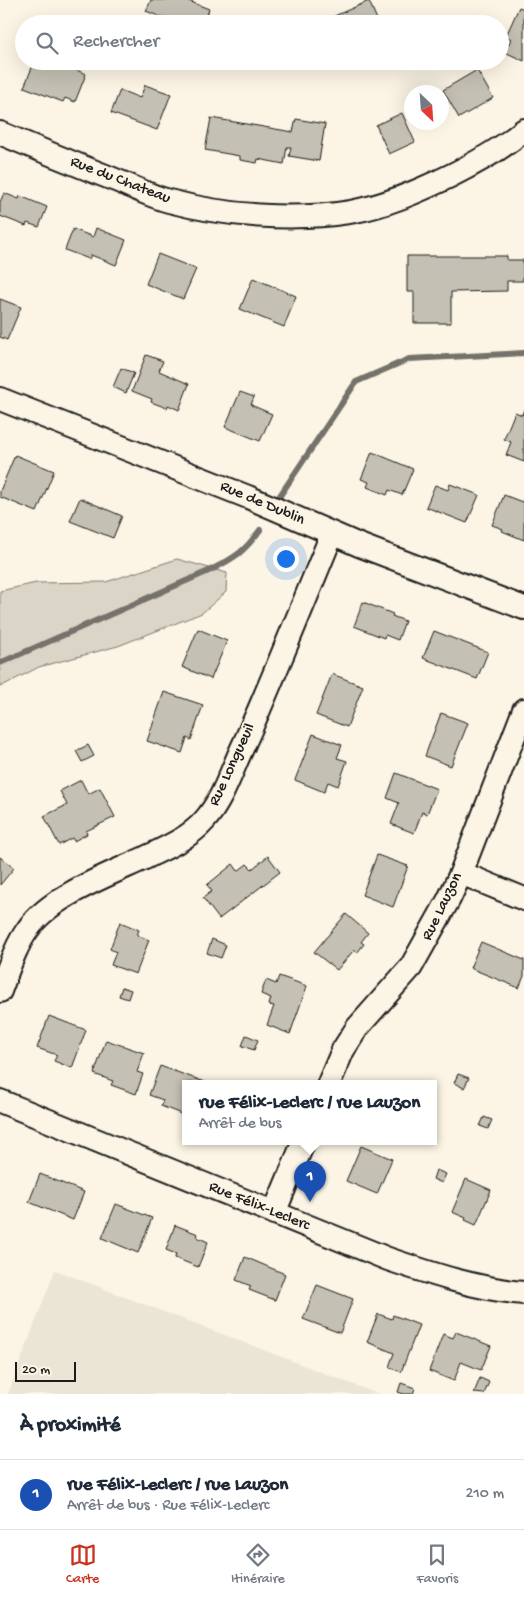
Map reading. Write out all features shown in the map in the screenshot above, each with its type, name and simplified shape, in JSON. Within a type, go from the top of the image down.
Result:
[{"type":"street","name":"Rue du Chateau","points":[[0,134],[168,201],[213,210],[261,216],[308,216],[350,212],[388,203],[430,186],[464,169],[495,151],[524,130]]},
{"type":"street","name":"Rue de Dublin","points":[[0,399],[248,497],[332,534],[524,608]]},
{"type":"street","name":"Rue Longueuil","points":[[0,991],[22,937],[34,920],[42,913],[90,884],[182,840],[210,814],[264,698],[332,534]]},
{"type":"street","name":"Rue Lauzon","points":[[329,1080],[343,1050],[357,1028],[405,976],[449,900],[524,710]]},
{"type":"street","points":[[461,873],[524,898]]},
{"type":"street","name":"Rue Félix-Leclerc","points":[[0,1101],[388,1259],[425,1272],[486,1288],[524,1293]]},
{"type":"street","points":[[274,1213],[302,1145]]},
{"type":"shaded area","points":[[177,559],[227,573],[226,592],[202,613],[118,646],[39,667],[0,687],[0,591],[36,583],[106,582]]},
{"type":"shaded area","points":[[55,1270],[378,1394],[8,1394]]},
{"type":"building","points":[[151,0],[186,0],[209,9],[207,15],[156,15],[146,11]]},
{"type":"building","points":[[369,1],[375,15],[337,15]]},
{"type":"building","points":[[519,7],[524,9],[524,61],[509,54],[511,39],[509,38],[509,29]]},
{"type":"building","points":[[31,70],[76,70],[86,74],[75,102],[65,98],[63,102],[24,87]]},
{"type":"building","points":[[477,70],[493,98],[459,118],[449,100],[449,86]]},
{"type":"building","points":[[145,85],[171,94],[157,130],[111,113],[120,90],[140,98]]},
{"type":"building","points":[[402,113],[404,130],[410,130],[415,142],[389,154],[376,125]]},
{"type":"building","points":[[211,118],[293,132],[296,119],[325,124],[319,161],[289,156],[291,147],[287,147],[284,164],[258,159],[257,163],[240,160],[240,156],[205,150]]},
{"type":"building","points":[[4,193],[19,199],[20,196],[47,207],[39,227],[27,223],[26,226],[0,216],[0,202]]},
{"type":"building","points":[[96,228],[126,240],[116,265],[91,255],[89,259],[65,250],[73,229],[93,237]]},
{"type":"building","points":[[158,254],[196,269],[183,299],[146,284]]},
{"type":"building","points":[[407,256],[507,256],[507,260],[523,260],[523,281],[507,281],[507,291],[451,292],[451,323],[414,323],[414,292],[407,292]]},
{"type":"building","points":[[253,278],[296,296],[284,327],[240,309]]},
{"type":"building","points":[[0,299],[21,307],[7,340],[0,337]]},
{"type":"building","points":[[146,355],[163,361],[159,371],[189,384],[179,410],[168,405],[167,408],[151,402],[152,399],[132,391]]},
{"type":"building","points":[[121,368],[134,373],[126,393],[113,387]]},
{"type":"building","points":[[240,392],[254,397],[251,405],[272,414],[260,441],[225,427]]},
{"type":"building","points":[[524,409],[524,462],[506,455],[511,442],[504,439],[515,412],[522,415]]},
{"type":"building","points":[[372,452],[413,469],[402,495],[389,490],[387,495],[367,487],[369,482],[361,479]]},
{"type":"building","points":[[15,455],[54,471],[37,512],[0,497],[0,491]]},
{"type":"building","points":[[450,484],[479,495],[467,523],[426,507],[435,485],[448,490]]},
{"type":"building","points":[[504,495],[522,502],[524,498],[524,540],[492,525]]},
{"type":"building","points":[[80,498],[122,516],[113,538],[70,521]]},
{"type":"building","points":[[363,602],[405,621],[398,640],[385,635],[384,638],[354,626]]},
{"type":"building","points":[[198,629],[227,641],[211,679],[182,667]]},
{"type":"building","points":[[434,631],[488,652],[477,679],[423,658]]},
{"type":"building","points":[[332,674],[363,686],[347,727],[316,715]]},
{"type":"building","points":[[164,692],[203,705],[191,740],[187,738],[182,753],[147,741]]},
{"type":"building","points":[[441,713],[468,723],[451,766],[425,756]]},
{"type":"building","points":[[313,734],[342,745],[337,758],[347,761],[338,786],[328,782],[324,792],[295,780]]},
{"type":"building","points":[[88,745],[94,756],[82,762],[76,751]]},
{"type":"building","points":[[396,773],[437,789],[427,814],[422,812],[414,833],[391,824],[399,803],[387,798]]},
{"type":"building","points":[[81,780],[88,794],[100,788],[115,817],[86,831],[87,834],[74,841],[72,838],[59,845],[44,816],[67,805],[60,791]]},
{"type":"building","points":[[377,855],[408,866],[393,907],[362,895]]},
{"type":"building","points":[[268,856],[280,872],[219,919],[203,898],[212,891],[207,885],[233,864],[238,871],[247,864],[252,869]]},
{"type":"building","points":[[0,857],[14,868],[0,885]]},
{"type":"building","points":[[346,914],[368,933],[361,942],[364,944],[357,953],[354,950],[337,970],[314,952]]},
{"type":"building","points":[[120,922],[139,930],[137,935],[149,940],[136,974],[111,965],[116,952],[110,949]]},
{"type":"building","points":[[212,939],[226,945],[221,958],[207,953]]},
{"type":"building","points":[[481,942],[524,960],[524,976],[519,988],[470,968]]},
{"type":"building","points":[[279,976],[307,986],[290,1034],[267,1025],[274,1006],[269,1005],[271,998],[261,994],[266,980],[276,984]]},
{"type":"building","points":[[122,987],[131,990],[128,999],[119,996]]},
{"type":"building","points":[[49,1016],[86,1030],[72,1068],[54,1061],[57,1055],[37,1048]]},
{"type":"building","points":[[246,1035],[258,1040],[254,1050],[242,1046]]},
{"type":"building","points":[[106,1040],[144,1053],[137,1072],[143,1074],[136,1094],[111,1085],[113,1081],[94,1074]]},
{"type":"building","points":[[160,1066],[199,1080],[182,1080],[182,1114],[161,1106],[163,1100],[149,1095]]},
{"type":"building","points":[[458,1074],[469,1078],[464,1088],[454,1083]]},
{"type":"building","points":[[484,1117],[492,1120],[488,1129],[480,1126]]},
{"type":"building","points":[[361,1146],[392,1159],[377,1194],[346,1181]]},
{"type":"building","points":[[436,1170],[446,1174],[442,1183],[433,1179]]},
{"type":"building","points":[[40,1174],[84,1192],[73,1220],[29,1202]]},
{"type":"building","points":[[466,1179],[491,1190],[476,1225],[452,1212]]},
{"type":"building","points":[[116,1204],[152,1218],[138,1253],[102,1238]]},
{"type":"building","points":[[175,1225],[198,1234],[197,1237],[208,1242],[198,1267],[175,1258],[176,1254],[166,1250]]},
{"type":"building","points":[[245,1257],[285,1274],[275,1300],[249,1290],[251,1286],[236,1280]]},
{"type":"building","points":[[317,1285],[353,1299],[340,1333],[303,1319]]},
{"type":"building","points":[[378,1314],[392,1319],[393,1315],[419,1325],[401,1372],[389,1367],[394,1353],[367,1342]]},
{"type":"building","points":[[456,1332],[491,1346],[481,1370],[461,1362],[454,1381],[429,1371],[443,1334],[453,1338]]},
{"type":"building","points":[[480,1378],[489,1382],[484,1394],[474,1393]]},
{"type":"building","points":[[401,1383],[415,1388],[413,1394],[398,1392]]},
{"type":"waterway","points":[[275,503],[356,382],[409,359],[524,353]]},
{"type":"waterway","points":[[0,663],[211,570],[239,553],[260,530]]},
{"type":"place","name":"rue Félix-Leclerc / rue Lauzon","points":[[310,1202]]}]
